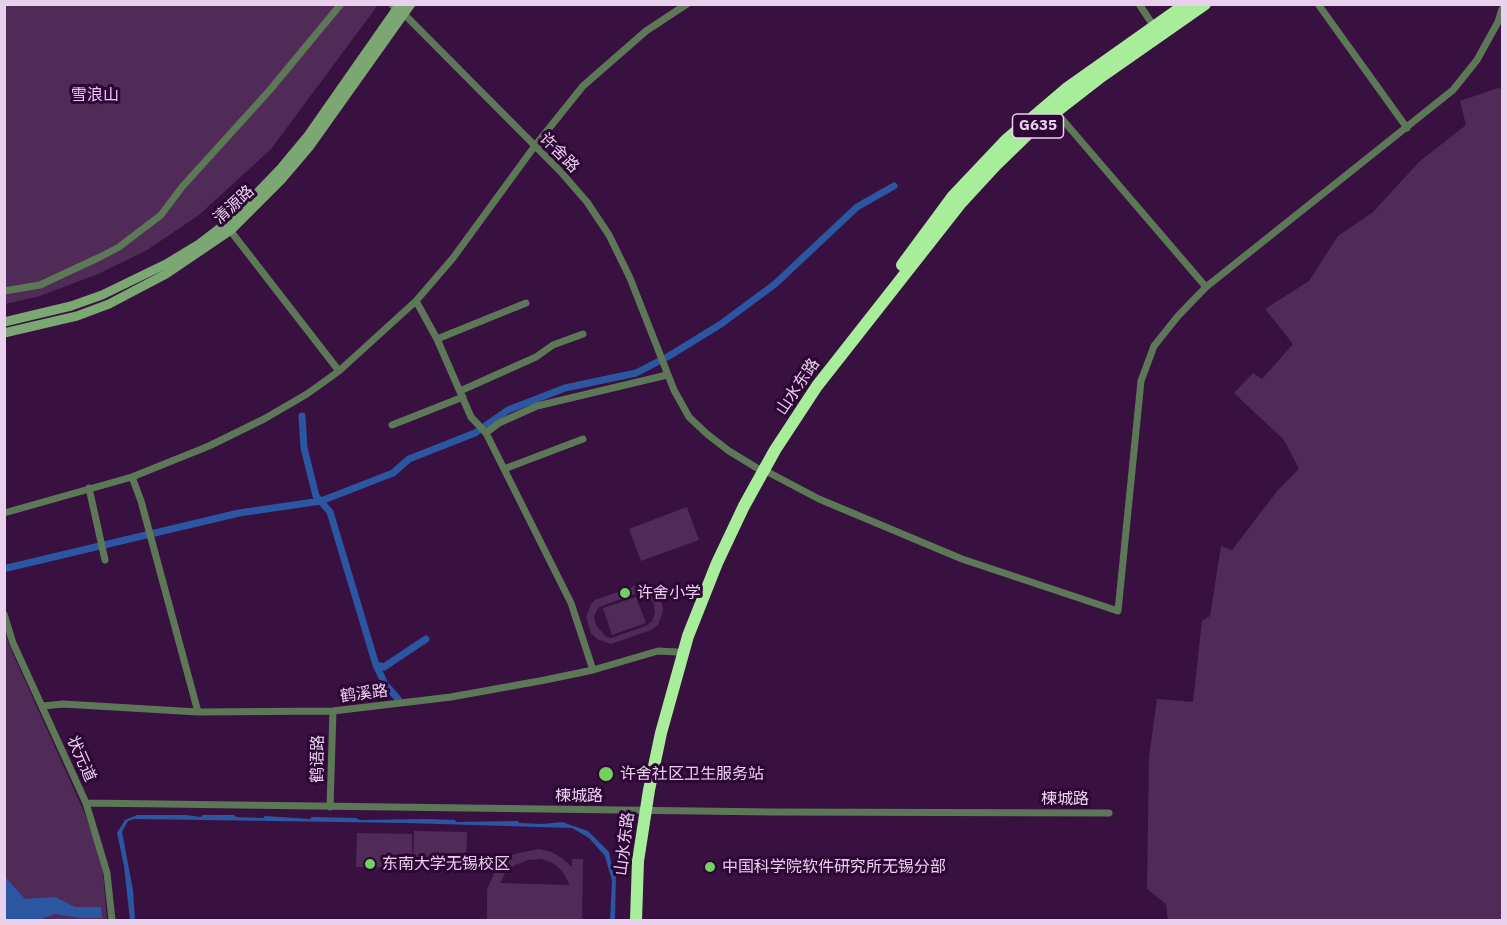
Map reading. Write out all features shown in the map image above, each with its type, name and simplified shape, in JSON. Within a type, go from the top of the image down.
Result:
[{"type":"highway","name":"山水东路","points":[[760,469],[817,386],[960,204],[1031,131],[1102,76],[1186,4]]},
{"type":"highway","name":"山水东路","points":[[629,921],[633,857],[680,653],[717,563],[760,469],[815,376],[953,196],[978,168],[1025,123],[1066,89],[1157,30],[1205,4]]},
{"type":"highway","name":"山水东路","points":[[636,921],[643,810]]},
{"type":"street","points":[[4,291],[40,285],[100,257],[119,247],[162,215],[182,187],[269,91],[341,4]]},
{"type":"street","name":"清源路","points":[[4,333],[38,326],[109,304],[166,274],[225,223],[282,167],[307,137],[398,8],[411,4]]},
{"type":"street","points":[[4,513],[132,477],[209,446],[264,419],[307,394],[339,371],[416,301],[453,258],[534,147],[583,86],[646,31],[687,4]]},
{"type":"street","points":[[1139,4],[1157,30]]},
{"type":"street","points":[[1318,4],[1407,128]]},
{"type":"street","name":"许舍路","points":[[398,8],[560,171],[587,202],[609,235],[630,278],[666,373],[689,417],[729,451],[760,469],[819,499],[952,555],[1118,611],[1141,381],[1154,346],[1206,287]]},
{"type":"street","points":[[1056,112],[1206,287],[1453,90],[1477,60],[1503,9]]},
{"type":"street","points":[[225,223],[339,371]]},
{"type":"street","name":"清源路","points":[[4,322],[102,296],[166,264],[199,244],[225,223]]},
{"type":"street","points":[[416,301],[437,339],[471,418],[486,433],[571,603],[593,670]]},
{"type":"street","points":[[437,339],[489,320],[526,303]]},
{"type":"street","points":[[392,425],[536,357],[553,345],[583,334]]},
{"type":"street","points":[[486,433],[499,423],[537,406],[666,373]]},
{"type":"street","points":[[504,470],[583,439]]},
{"type":"street","points":[[132,477],[146,519],[198,712]]},
{"type":"street","points":[[89,488],[105,560]]},
{"type":"street","name":"状元道","points":[[4,614],[13,643],[86,803],[107,873],[112,921]]},
{"type":"street","name":"鹤溪路","points":[[43,706],[63,704],[198,712],[333,711],[451,697],[593,670],[658,651],[680,653]]},
{"type":"street","name":"鹤语路","points":[[330,807],[333,711]]},
{"type":"street","name":"楝城路","points":[[86,803],[1109,813]]},
{"type":"green space","name":"雪浪山","points":[[5,5],[378,5],[271,149],[199,215],[147,250],[98,274],[40,296],[5,304]]},
{"type":"green space","points":[[1498,88],[1502,89],[1502,920],[1168,920],[1166,904],[1147,889],[1149,757],[1157,699],[1193,702],[1202,621],[1210,616],[1221,546],[1232,550],[1278,490],[1299,469],[1284,440],[1234,393],[1253,373],[1262,379],[1293,344],[1265,309],[1309,281],[1338,236],[1373,212],[1420,161],[1466,125],[1460,101]]},
{"type":"green space","points":[[687,507],[699,540],[641,561],[629,529]]},
{"type":"green space","points":[[643,585],[658,595],[663,611],[658,625],[651,630],[611,644],[597,639],[591,633],[586,617],[591,604],[595,600]],"holes":[[[641,594],[654,604],[655,613],[652,621],[646,626],[611,638],[606,637],[596,625],[594,617],[599,607]]]},
{"type":"green space","points":[[636,597],[646,623],[612,635],[603,608]]},
{"type":"green space","points":[[4,627],[9,645],[85,814],[102,861],[107,920],[5,920]]},
{"type":"green space","points":[[414,831],[467,832],[466,869],[413,867]]},
{"type":"green space","points":[[357,833],[412,834],[412,868],[356,867]]},
{"type":"green space","points":[[539,849],[562,858],[572,867],[572,859],[583,859],[582,920],[487,920],[487,890],[495,871],[503,861],[514,854]],"holes":[[[541,859],[553,863],[562,871],[570,885],[500,883],[505,873],[515,865],[528,860]]]},
{"type":"water","points":[[137,815],[201,817],[203,815],[234,815],[236,817],[356,818],[360,820],[429,819],[455,820],[456,822],[518,821],[519,823],[543,824],[562,822],[588,831],[609,852],[613,872],[616,873],[615,920],[610,920],[612,881],[605,856],[589,838],[572,828],[134,819],[128,821],[122,832],[133,890],[135,920],[130,920],[124,866],[117,833],[125,820]]},
{"type":"water","points":[[5,877],[25,899],[55,897],[75,907],[101,907],[102,918],[80,918],[55,914],[39,920],[5,920]]},
{"type":"waterway","points":[[7,568],[239,513],[321,501],[393,473],[409,459],[475,433],[508,410],[565,388],[636,373],[721,324],[775,284],[857,207],[894,186]]},
{"type":"waterway","points":[[302,416],[304,448],[316,496],[330,512],[376,665],[384,667],[426,639]]},
{"type":"waterway","points":[[376,665],[385,684],[398,699]]},
{"type":"place","name":"许舍小学","points":[[625,593]]},
{"type":"place","name":"许舍社区卫生服务站","points":[[606,774]]},
{"type":"place","name":"东南大学无锡校区","points":[[370,864]]},
{"type":"place","name":"中国科学院软件研究所无锡分部","points":[[710,867]]}]
